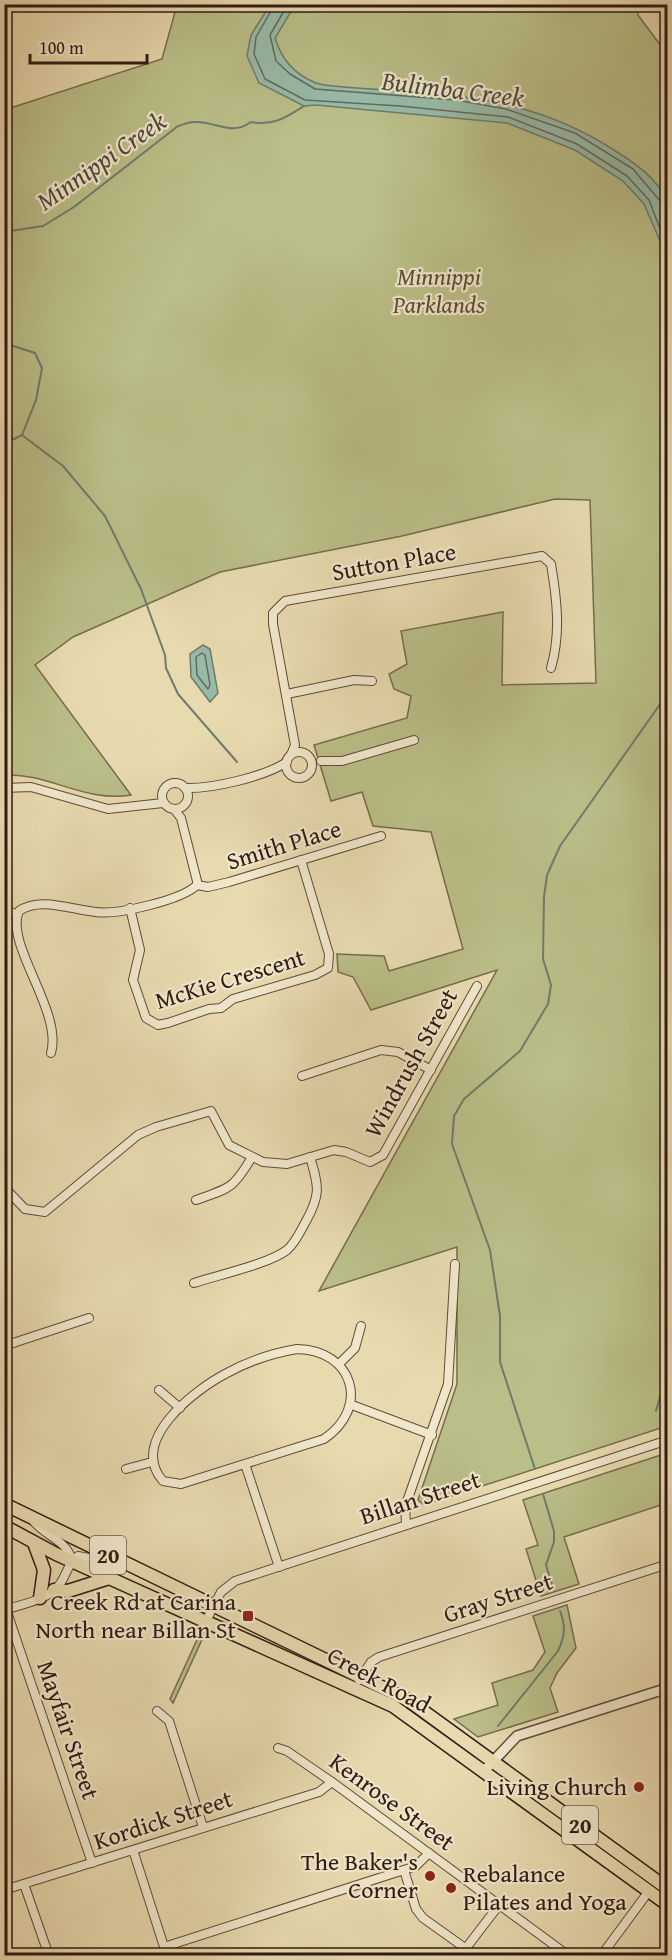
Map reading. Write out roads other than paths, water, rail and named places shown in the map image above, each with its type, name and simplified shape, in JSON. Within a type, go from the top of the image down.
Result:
[{"type":"main road","name":"Creek Road","points":[[4,1504],[213,1607],[358,1682],[488,1766],[668,1889]]},
{"type":"main road","name":"Creek Road","points":[[4,1526],[72,1561],[206,1621],[358,1682]]},
{"type":"main road","points":[[34,1543],[44,1570],[40,1598]]},
{"type":"main road","points":[[54,1590],[68,1591],[109,1578]]},
{"type":"main road","name":"Creek Road","points":[[488,1766],[668,1905]]},
{"type":"street","name":"Sutton Place","points":[[296,745],[273,624],[273,613],[285,601],[542,556],[551,564],[558,604],[558,644],[551,668]]},
{"type":"street","points":[[287,694],[354,680],[372,681]]},
{"type":"street","points":[[321,761],[342,761],[414,740]]},
{"type":"street","points":[[275,770],[298,777],[310,772],[312,760],[296,745],[289,759],[291,774]]},
{"type":"street","points":[[174,809],[186,796],[198,788],[275,770],[303,752]]},
{"type":"street","points":[[162,799],[166,787],[173,783],[186,796]]},
{"type":"street","points":[[4,788],[39,789],[108,809],[162,799]]},
{"type":"street","points":[[181,819],[186,796]]},
{"type":"street","points":[[17,915],[26,906],[36,904],[97,913],[130,908],[188,893],[197,885],[181,819],[174,809],[162,799]]},
{"type":"street","name":"Smith Place","points":[[197,885],[207,887],[229,882],[381,836]]},
{"type":"street","name":"McKie Crescent","points":[[130,908],[140,950],[133,974],[134,986],[146,1018],[158,1025],[168,1023],[209,1009],[221,1008],[233,999],[315,975],[328,968],[329,954],[301,860]]},
{"type":"street","points":[[4,909],[17,915]]},
{"type":"street","points":[[17,915],[21,947],[40,989],[54,1043],[51,1053]]},
{"type":"street","name":"Windrush Street","points":[[252,1157],[275,1165],[334,1150],[346,1152],[370,1162],[383,1155],[477,986]]},
{"type":"street","points":[[302,1076],[381,1050],[398,1052],[431,1070]]},
{"type":"street","points":[[4,1187],[25,1209],[45,1212],[138,1136],[156,1127],[211,1111],[230,1144],[252,1157],[236,1183],[196,1200]]},
{"type":"street","points":[[195,1282],[274,1257],[295,1241],[318,1197],[318,1186],[310,1157]]},
{"type":"street","points":[[406,1523],[405,1507],[448,1384],[455,1263]]},
{"type":"street","points":[[4,1346],[89,1318]]},
{"type":"street","points":[[339,1364],[355,1348],[361,1326]]},
{"type":"street","points":[[314,1349],[339,1364],[351,1390],[352,1405],[345,1421],[324,1439],[173,1485],[163,1481],[152,1462],[154,1442],[180,1408],[226,1374],[278,1352],[314,1349]]},
{"type":"street","points":[[159,1390],[180,1408]]},
{"type":"street","points":[[352,1405],[432,1435]]},
{"type":"street","name":"Billan Street","points":[[206,1621],[230,1582],[406,1523],[668,1440]]},
{"type":"street","points":[[126,1469],[152,1462]]},
{"type":"street","points":[[245,1464],[279,1567]]},
{"type":"street","name":"Creek Road","points":[[30,1517],[38,1530],[66,1546],[72,1561],[80,1555],[99,1560],[111,1556]]},
{"type":"street","points":[[5,1610],[40,1598],[54,1590],[72,1561]]},
{"type":"street","name":"Gray Street","points":[[358,1682],[373,1661],[379,1657],[668,1564]]},
{"type":"street","name":"Mayfair Street","points":[[5,1610],[93,1863]]},
{"type":"street","points":[[488,1766],[517,1736],[668,1688]]},
{"type":"street","points":[[157,1711],[169,1721],[203,1827]]},
{"type":"street","name":"Kenrose Street","points":[[278,1748],[287,1751],[332,1782],[569,1956]]},
{"type":"street","name":"Kordick Street","points":[[4,1890],[319,1792],[332,1782]]},
{"type":"street","points":[[133,1850],[166,1952],[416,1866],[429,1853]]},
{"type":"street","points":[[404,1870],[416,1909],[423,1918],[465,1948]]},
{"type":"street","points":[[24,1884],[49,1956]]},
{"type":"street","points":[[601,1956],[649,1891]]},
{"type":"street","points":[[460,1956],[499,1905]]},
{"type":"water","name":"Bulimba Creek","points":[[270,5],[295,5],[275,38],[281,53],[295,71],[316,83],[460,96],[514,106],[566,124],[632,162],[659,187],[667,203],[669,229],[667,280],[660,241],[644,204],[623,181],[575,150],[507,123],[316,105],[304,106],[259,83],[247,56],[251,35]]},
{"type":"water","points":[[203,645],[210,649],[218,693],[210,702],[191,677],[190,654]]},
{"type":"waterway","name":"Minnippi Creek","points":[[4,232],[43,226],[74,207],[178,126],[201,122],[236,128],[251,122],[266,123],[279,120],[304,106]]},
{"type":"waterway","name":"Minnippi Creek","points":[[4,343],[35,353],[42,368],[36,400],[22,435],[4,444]]},
{"type":"waterway","points":[[22,435],[63,466],[105,516],[141,589],[165,655],[166,668],[178,694],[237,762]]},
{"type":"waterway","points":[[535,1469],[500,1362],[500,1316],[490,1250],[452,1144],[454,1116],[464,1099],[520,1051],[548,1004],[551,985],[543,959],[544,897],[547,875],[560,846],[668,693]]},
{"type":"waterway","points":[[656,1411],[668,1369]]},
{"type":"waterway","points":[[543,1494],[554,1531],[554,1542],[546,1565],[553,1588]]},
{"type":"waterway","points":[[498,1726],[558,1651],[564,1631],[560,1611]]},
{"type":"place","name":"Creek Rd at Carina North near Billan St","points":[[248,1616]]},
{"type":"place","name":"Living Church","points":[[639,1787]]},
{"type":"place","name":"The Baker's Corner","points":[[430,1876]]},
{"type":"place","name":"Rebalance Pilates and Yoga","points":[[451,1888]]},
{"type":"park label","name":"Minnippi Parklands","points":[[439,291]]}]
